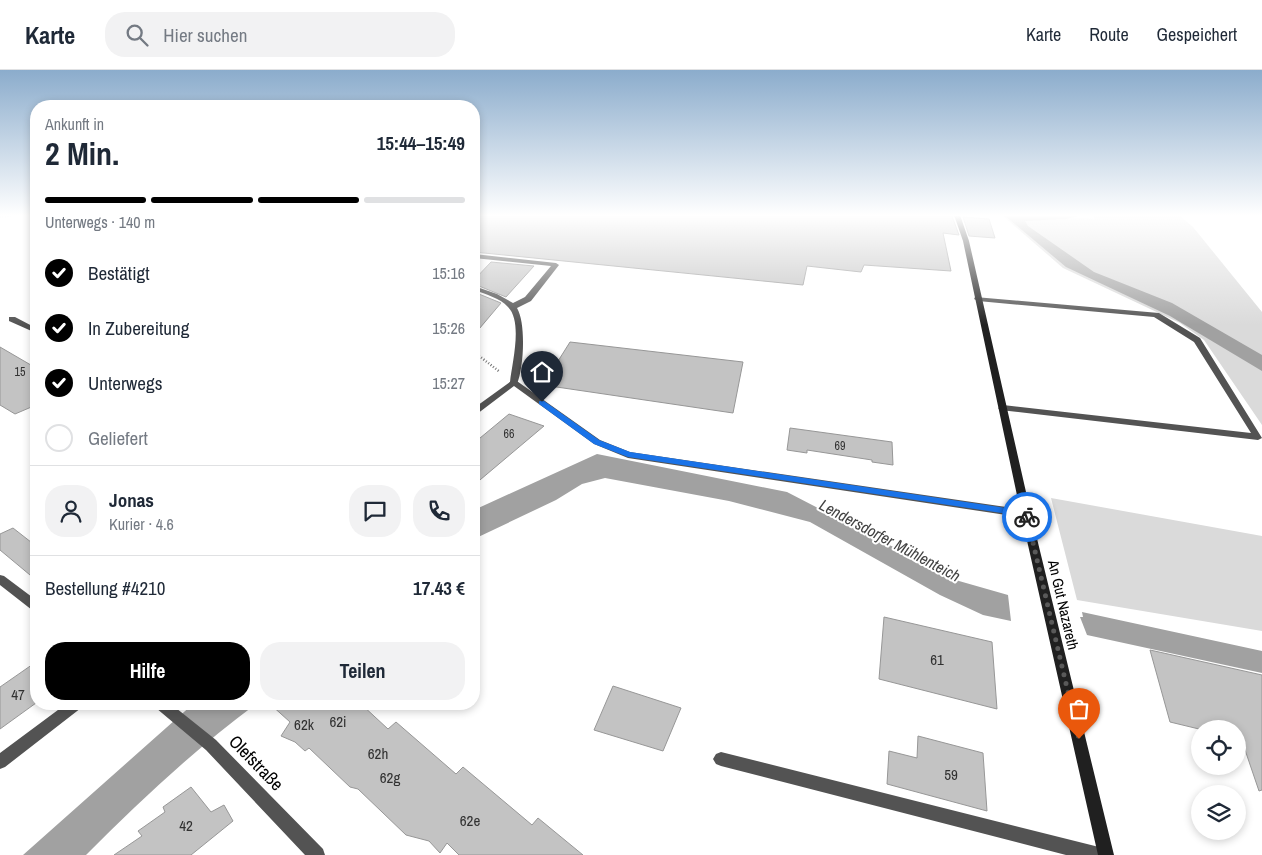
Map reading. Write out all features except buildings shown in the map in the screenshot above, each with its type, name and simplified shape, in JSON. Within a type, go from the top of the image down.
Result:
[{"type":"main road","name":"An Gut Nazareth","points":[[968,252],[1026,514],[1106,855]]},
{"type":"street","points":[[480,257],[556,264],[528,298],[512,306]]},
{"type":"street","points":[[480,290],[512,306],[520,320],[520,339],[517,349],[514,382],[480,408]]},
{"type":"street","points":[[978,299],[1156,315],[1197,340],[1258,437],[1002,408]]},
{"type":"street","points":[[12,319],[30,328]]},
{"type":"street","points":[[514,382],[597,442],[628,455],[1026,514]]},
{"type":"street","points":[[0,579],[30,602]]},
{"type":"street","points":[[0,762],[68,710]]},
{"type":"street","name":"Olefstraße","points":[[169,710],[211,745],[317,855]]},
{"type":"street","points":[[721,759],[1099,855]]},
{"type":"path","points":[[480,356],[514,382]]},
{"type":"shaded area","points":[[1044,252],[1213,252],[1262,312],[1262,425],[1204,340],[1180,323],[1063,268]]},
{"type":"shaded area","points":[[1048,252],[1065,252],[1094,272],[1172,303],[1262,355],[1262,371],[1170,316],[1066,267]]},
{"type":"shaded area","points":[[597,454],[787,492],[959,581],[1008,595],[1011,621],[983,615],[940,595],[810,522],[729,501],[605,478],[582,484],[556,500],[480,536],[480,507]]},
{"type":"shaded area","points":[[1051,498],[1262,536],[1262,631],[1077,600]]},
{"type":"shaded area","points":[[1082,612],[1262,651],[1262,673],[1087,635],[1080,617],[1083,617]]},
{"type":"shaded area","points":[[186,710],[248,710],[168,776],[86,855],[23,855]]},
{"type":"way so far","points":[[1027,517],[1079,739]]},
{"type":"route","points":[[542,402],[597,442],[628,455],[1026,514],[1027,517]]},
{"type":"water label","name":"Lendersdorfer Mühlenteich","points":[[890,540]]}]
